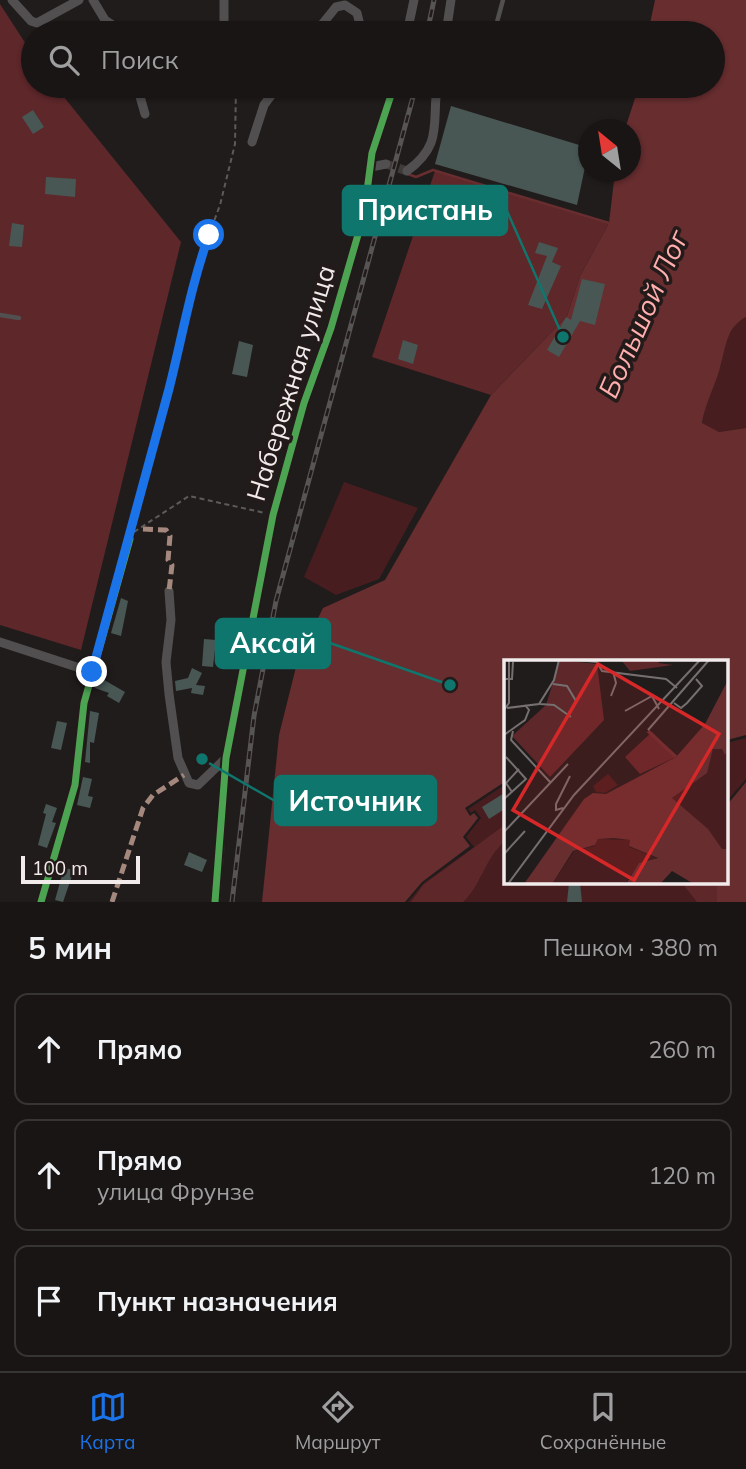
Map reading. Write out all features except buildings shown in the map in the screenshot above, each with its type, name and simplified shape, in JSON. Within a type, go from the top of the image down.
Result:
[{"type":"street","points":[[12,0],[30,21]]},
{"type":"street","points":[[41,21],[79,0]]},
{"type":"street","points":[[93,0],[107,21]]},
{"type":"street","points":[[224,0],[224,21]]},
{"type":"street","points":[[410,21],[414,0]]},
{"type":"street","points":[[448,21],[451,0]]},
{"type":"street","points":[[325,21],[336,7],[345,5],[351,6],[359,21]]},
{"type":"street","points":[[140,98],[145,114]]},
{"type":"street","points":[[252,142],[264,105],[269,98]]},
{"type":"street","name":"Набережная улица","points":[[215,902],[226,758],[273,515],[303,404],[331,328],[364,214],[372,153],[390,98]]},
{"type":"street","points":[[407,171],[429,152],[437,98]]},
{"type":"street","points":[[371,167],[386,164]]},
{"type":"street","points":[[41,902],[75,785],[84,703],[130,539]]},
{"type":"street","points":[[169,591],[171,621],[166,662],[181,767],[189,783],[198,785],[226,758]]},
{"type":"street","points":[[0,642],[92,672]]},
{"type":"lane","points":[[497,21],[503,0]]},
{"type":"lane","points":[[0,316],[19,318]]},
{"type":"path","points":[[130,539],[182,339],[197,267],[220,205],[235,144],[236,98]]},
{"type":"path","points":[[130,539],[135,531],[189,496],[273,515]]},
{"type":"shaded area","points":[[0,4],[21,36],[21,98],[65,98],[181,242],[81,650],[0,625]]},
{"type":"shaded area","points":[[435,171],[609,223],[580,276],[567,316],[491,395],[372,357]]},
{"type":"shaded area","points":[[746,317],[746,428],[719,432],[702,424],[708,394],[721,365],[723,345],[737,322]]},
{"type":"shaded area","points":[[344,482],[418,508],[379,579],[336,595],[304,577]]},
{"type":"shaded area","points":[[746,738],[746,779],[728,800],[728,743]]},
{"type":"shaded area","points":[[504,785],[504,884],[714,884],[714,902],[408,902],[424,883],[474,847],[466,837],[481,818],[475,810],[471,813],[468,809]]},
{"type":"shaded area","points":[[504,825],[504,842],[492,855],[475,887],[463,902],[411,902],[423,885]]},
{"type":"shaded area","points":[[683,884],[717,884],[717,902],[697,902]]},
{"type":"water","name":"Большой Лог","points":[[655,0],[746,0],[746,317],[735,326],[728,337],[702,423],[719,432],[746,428],[746,735],[728,740],[728,660],[504,660],[504,782],[465,808],[470,816],[474,813],[478,818],[463,837],[470,846],[422,882],[405,902],[262,902],[279,735],[298,659],[323,608],[385,580],[491,395],[567,316],[580,276],[609,223],[614,182],[641,182],[641,119],[628,119],[635,98],[725,98],[725,21],[651,21]]},
{"type":"water","points":[[746,782],[746,902],[717,902],[717,884],[728,884],[728,804]]},
{"type":"waterway","points":[[408,174],[416,177],[433,170],[609,223]]},
{"type":"tunnel","points":[[386,164],[407,171]]},
{"type":"railway","points":[[430,21],[434,0]]},
{"type":"railway","points":[[232,902],[254,716],[276,601],[413,98]]},
{"type":"marked path","points":[[143,529],[166,530],[170,536],[168,560],[172,565],[169,591]]},
{"type":"marked path","points":[[112,902],[143,808],[153,795],[184,775]]},
{"type":"cycle path","points":[[215,902],[226,758],[273,515],[304,403],[331,328],[364,214],[372,153],[390,98]]},
{"type":"cycle path","points":[[41,902],[75,785],[84,703],[130,539]]},
{"type":"place","name":"Пристань","points":[[563,337]]},
{"type":"place","name":"Аксай","points":[[450,685]]},
{"type":"place","name":"Источник","points":[[202,759]]},
{"type":"route","points":[[92,672],[184,331],[197,267],[209,235]]}]
